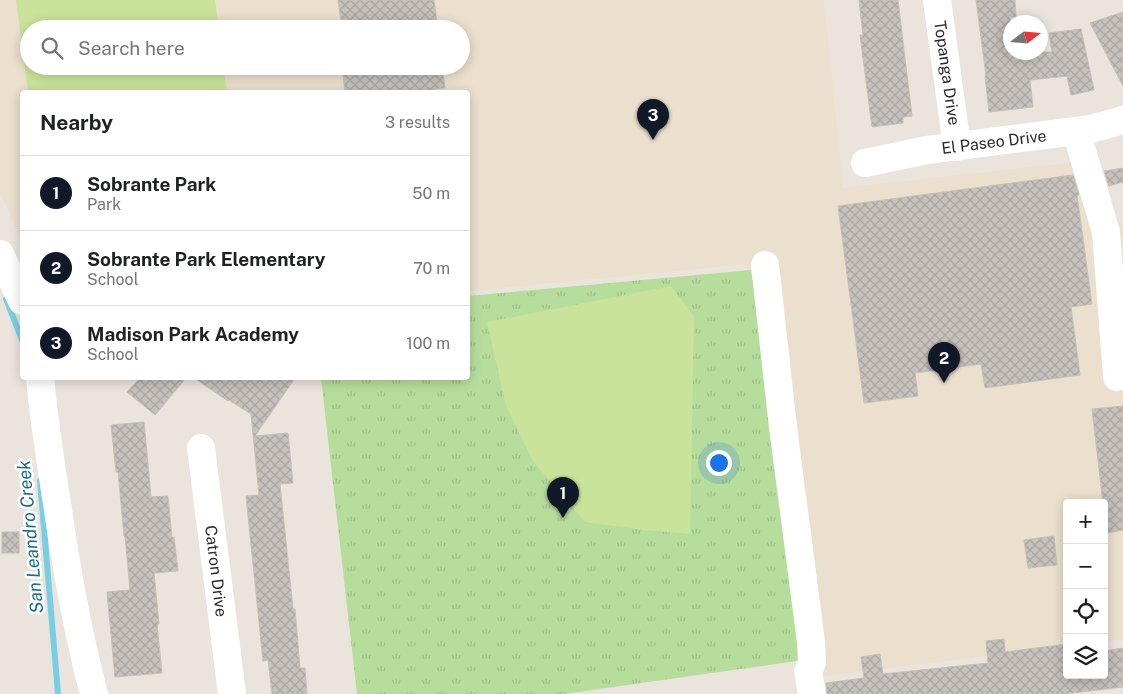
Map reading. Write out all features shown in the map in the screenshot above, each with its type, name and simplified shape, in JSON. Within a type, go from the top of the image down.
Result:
[{"type":"street","name":"Topanga Drive","points":[[937,0],[957,147]]},
{"type":"street","name":"El Paseo Drive","points":[[864,163],[927,150],[1091,129],[1123,120]]},
{"type":"street","points":[[1076,131],[1106,232],[1117,377]]},
{"type":"street","points":[[0,254],[20,297]]},
{"type":"street","points":[[765,265],[784,436],[811,642],[810,683]]},
{"type":"street","points":[[40,380],[44,421],[67,569],[86,667],[94,694]]},
{"type":"street","name":"Catron Drive","points":[[201,448],[232,694]]},
{"type":"shaded area","points":[[0,0],[824,0],[843,188],[1086,161],[1123,229],[1123,639],[1108,641],[1108,499],[1063,499],[1063,646],[809,678],[747,264],[470,291],[470,90],[20,90],[20,236],[0,193]]},
{"type":"green space","points":[[16,0],[215,0],[218,20],[20,20],[20,31]]},
{"type":"green space","points":[[26,75],[224,75],[227,90],[28,90]]},
{"type":"green space","points":[[751,270],[811,659],[564,694],[357,694],[321,380],[470,380],[470,296]]},
{"type":"green space","points":[[671,286],[694,317],[690,534],[585,522],[533,461],[506,406],[487,322]]},
{"type":"building","points":[[338,0],[434,0],[437,20],[341,20]]},
{"type":"building","points":[[859,0],[898,0],[912,116],[903,117],[903,123],[872,127],[860,35],[863,35]]},
{"type":"building","points":[[976,0],[1015,0],[1016,15],[1003,15],[1003,60],[1048,60],[1048,52],[1052,52],[1049,33],[1081,29],[1094,90],[1071,95],[1067,76],[1030,80],[1033,107],[989,112]]},
{"type":"building","points":[[1123,12],[1123,86],[1090,23]]},
{"type":"building","points":[[343,75],[443,75],[445,88],[435,90],[345,90]]},
{"type":"building","points":[[1123,168],[1123,182],[1109,186],[1104,171]]},
{"type":"building","points":[[1073,175],[1079,195],[1077,195],[1092,304],[1071,307],[1080,375],[985,388],[981,364],[915,373],[918,396],[864,403],[838,206]]},
{"type":"building","points":[[138,380],[184,380],[155,415],[127,392]]},
{"type":"building","points":[[197,380],[294,380],[255,436],[288,433],[293,483],[280,484],[300,668],[305,668],[307,694],[272,694],[268,660],[263,661],[246,496],[259,495],[251,414]]},
{"type":"building","points":[[1123,406],[1123,530],[1108,533],[1108,499],[1103,499],[1092,409]]},
{"type":"building","points":[[144,422],[151,497],[168,496],[172,538],[174,537],[178,571],[154,573],[162,673],[115,677],[107,592],[130,590],[118,472],[116,472],[111,425]]},
{"type":"building","points":[[2,532],[19,532],[19,553],[2,553]]},
{"type":"building","points":[[1054,536],[1057,565],[1028,568],[1024,540]]},
{"type":"building","points":[[1004,639],[1005,652],[1063,645],[1063,679],[1108,679],[1108,650],[1123,648],[1123,687],[1065,694],[827,694],[826,683],[864,678],[861,657],[880,654],[883,674],[988,663],[986,641]]},
{"type":"waterway","name":"San Leandro Creek","points":[[6,299],[20,335]]},
{"type":"waterway","name":"San Leandro Creek","points":[[40,481],[58,694]]},
{"type":"place","name":"Madison Park Academy","points":[[653,140]]},
{"type":"place","name":"Sobrante Park Elementary","points":[[944,383]]},
{"type":"place","name":"Sobrante Park","points":[[563,518]]}]
